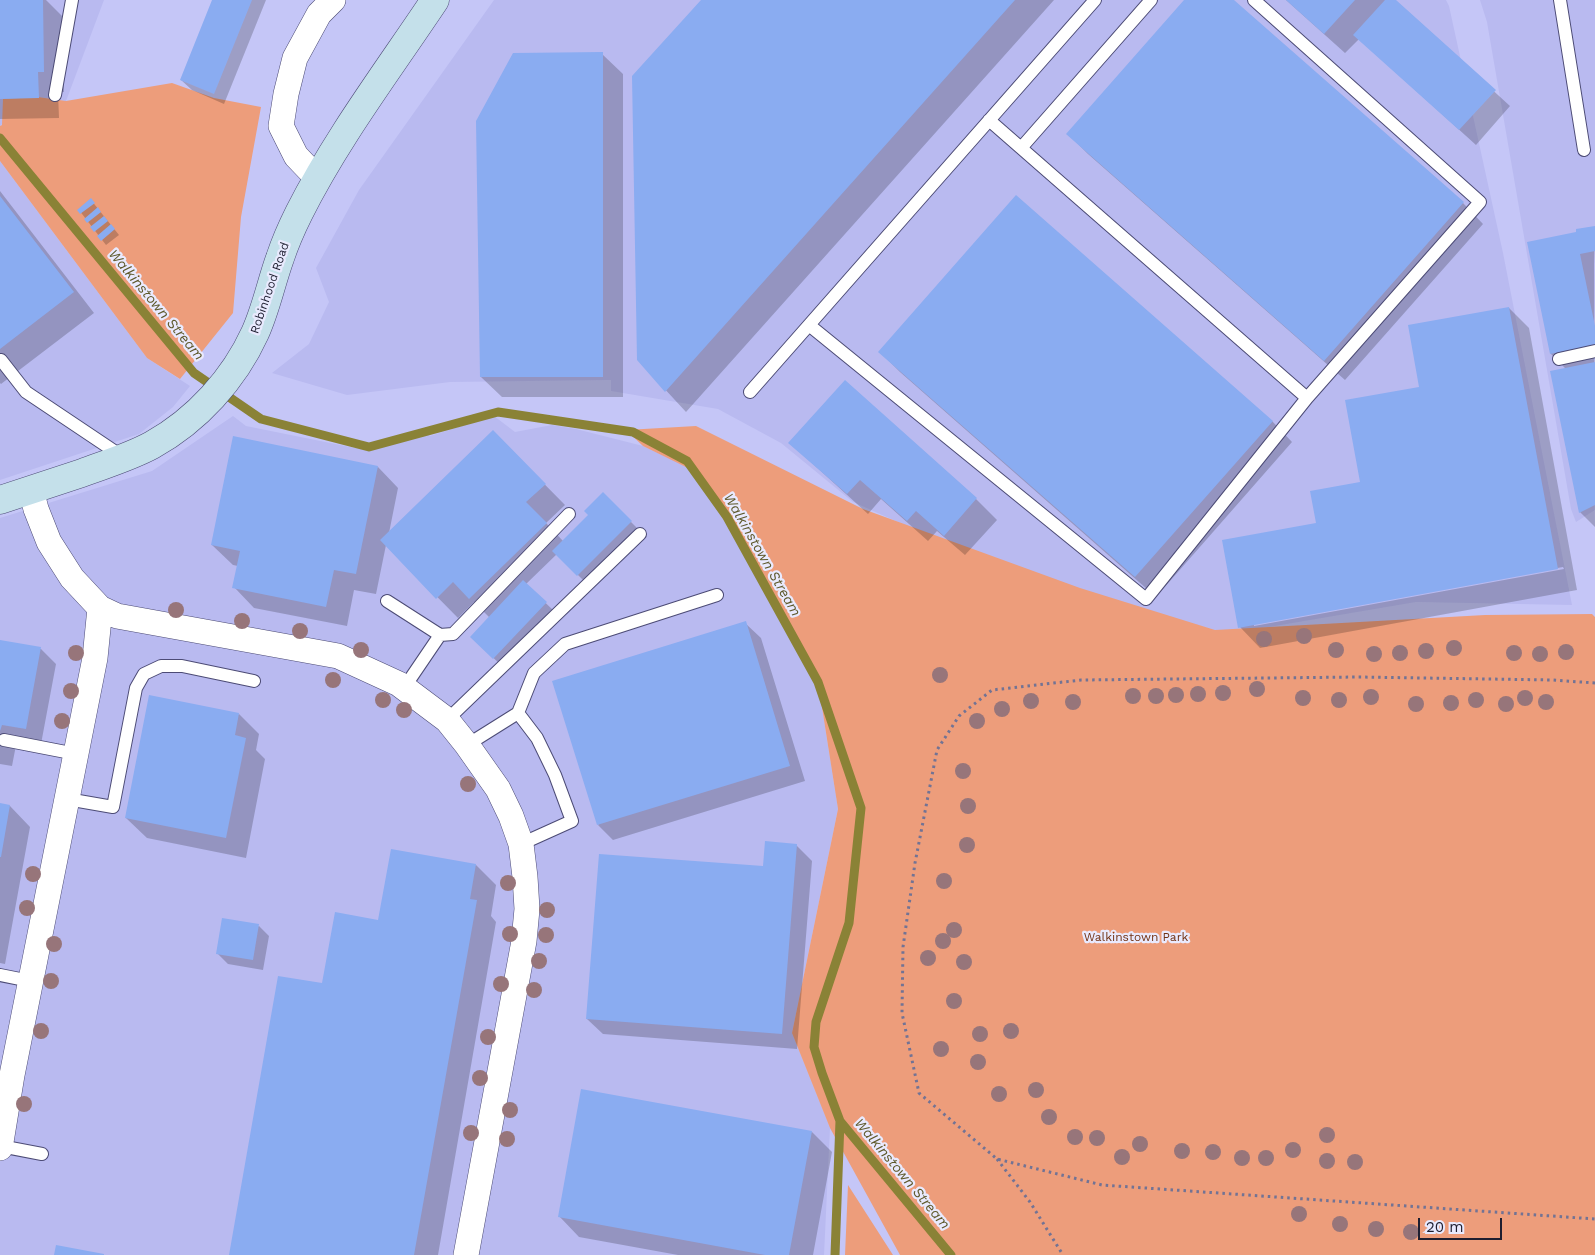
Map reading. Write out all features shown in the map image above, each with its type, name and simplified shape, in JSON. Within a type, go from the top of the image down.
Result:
[{"type":"street","name":"Robinhood Road","points":[[0,500],[125,458],[153,445],[175,430],[207,403],[231,377],[256,332],[280,258],[296,218],[317,178],[435,0]]},
{"type":"street","points":[[317,178],[296,156],[281,126],[286,94],[295,58],[319,14],[331,1]]},
{"type":"street","points":[[31,490],[49,542],[72,578],[100,608],[117,616],[338,656],[399,684],[447,720],[498,789],[512,816],[521,844],[526,909],[524,941],[466,1255]]},
{"type":"street","points":[[0,1147],[30,981],[95,658],[100,608]]},
{"type":"lane","points":[[56,95],[72,0]]},
{"type":"lane","points":[[750,392],[1095,0]]},
{"type":"lane","points":[[1021,148],[1150,0]]},
{"type":"lane","points":[[809,325],[1146,599],[1307,398],[1480,202],[1254,0]]},
{"type":"lane","points":[[1560,0],[1584,150]]},
{"type":"lane","points":[[989,120],[1307,398]]},
{"type":"lane","points":[[1559,359],[1595,351]]},
{"type":"lane","points":[[1,360],[26,392],[125,458]]},
{"type":"lane","points":[[387,600],[440,635],[453,634],[569,514]]},
{"type":"lane","points":[[447,720],[640,534]]},
{"type":"lane","points":[[468,746],[518,713],[534,673],[565,644],[718,595]]},
{"type":"lane","points":[[404,688],[440,635]]},
{"type":"lane","points":[[67,799],[114,807],[136,688],[144,674],[161,666],[182,666],[254,681]]},
{"type":"lane","points":[[518,713],[537,738],[555,775],[572,821],[521,844]]},
{"type":"lane","points":[[4,740],[76,754]]},
{"type":"lane","points":[[0,975],[30,981]]},
{"type":"lane","points":[[0,1147],[42,1154]]},
{"type":"path","points":[[1063,1255],[1030,1202],[996,1159],[919,1093],[902,1013],[903,947],[915,863],[937,750],[959,716],[992,690],[1081,680],[1358,677],[1543,680],[1595,683]]},
{"type":"path","points":[[996,1159],[1102,1185],[1595,1219]]},
{"type":"shaded area","points":[[0,0],[104,0],[66,101],[38,97],[0,126]]},
{"type":"shaded area","points":[[494,0],[1446,0],[1449,6],[1503,253],[1572,605],[1416,602],[1228,634],[999,567],[853,502],[781,443],[718,409],[611,391],[611,380],[450,382],[347,395],[272,373],[309,344],[329,302],[316,268],[359,190]]},
{"type":"shaded area","points":[[1480,0],[1595,0],[1595,510],[1576,522],[1571,509],[1487,22]]},
{"type":"shaded area","points":[[0,161],[147,358],[190,386],[173,407],[139,434],[0,480]]},
{"type":"shaded area","points":[[233,416],[246,426],[355,448],[423,431],[430,436],[494,416],[515,432],[552,425],[576,429],[643,446],[690,468],[732,532],[818,682],[838,809],[792,1033],[830,1128],[824,1255],[0,1255],[0,518],[152,471]]},
{"type":"green space","points":[[172,83],[214,98],[261,107],[241,217],[233,313],[180,379],[147,358],[0,161],[0,126],[2,125],[3,99],[38,97],[66,101]]},
{"type":"green space","name":"Walkinstown Park","points":[[696,426],[863,509],[1080,588],[1215,630],[1485,615],[1592,614],[1595,617],[1595,1255],[900,1255],[830,1128],[792,1033],[838,809],[818,682],[732,532],[690,469],[643,446],[626,430]]},
{"type":"green space","points":[[848,1185],[893,1255],[845,1255]]},
{"type":"building","points":[[0,0],[43,0],[44,72],[38,72],[39,98],[0,99]]},
{"type":"building","points":[[212,0],[252,0],[214,94],[180,80]]},
{"type":"building","points":[[701,0],[1015,0],[665,392],[637,360],[632,76]]},
{"type":"building","points":[[1184,0],[1234,0],[1464,202],[1324,361],[1066,134]]},
{"type":"building","points":[[1286,0],[1355,0],[1324,34]]},
{"type":"building","points":[[1385,0],[1396,0],[1496,90],[1459,130],[1353,35]]},
{"type":"building","points":[[603,52],[603,377],[480,377],[476,121],[513,53]]},
{"type":"building","points":[[1016,195],[1273,421],[1135,577],[878,352]]},
{"type":"building","points":[[0,196],[74,292],[0,349]]},
{"type":"building","points":[[91,198],[95,203],[80,214],[77,210]]},
{"type":"building","points":[[98,207],[101,212],[87,223],[84,219]]},
{"type":"building","points":[[104,216],[108,221],[94,232],[90,227]]},
{"type":"building","points":[[111,224],[115,229],[101,241],[97,236]]},
{"type":"building","points":[[1595,226],[1595,251],[1580,254],[1595,326],[1595,345],[1550,354],[1527,242]]},
{"type":"building","points":[[1509,307],[1558,569],[1238,628],[1222,540],[1316,523],[1310,491],[1360,482],[1345,400],[1419,387],[1408,325]]},
{"type":"building","points":[[1595,362],[1595,505],[1579,513],[1550,371]]},
{"type":"building","points":[[845,380],[977,498],[944,536],[916,511],[907,521],[860,480],[847,494],[788,443]]},
{"type":"building","points":[[493,430],[546,484],[526,502],[547,523],[469,599],[453,582],[436,599],[380,540]]},
{"type":"building","points":[[233,436],[378,466],[356,574],[334,570],[326,607],[232,588],[240,551],[211,545]]},
{"type":"building","points":[[603,492],[632,521],[577,576],[552,551],[588,515],[584,511]]},
{"type":"building","points":[[523,580],[547,602],[493,659],[470,637]]},
{"type":"building","points":[[746,621],[790,766],[597,825],[552,681]]},
{"type":"building","points":[[0,640],[41,647],[26,729],[2,725],[0,731]]},
{"type":"building","points":[[149,695],[239,713],[235,735],[246,738],[226,838],[125,818]]},
{"type":"building","points":[[0,803],[10,805],[1,857],[0,857]]},
{"type":"building","points":[[765,841],[797,844],[782,1034],[586,1019],[599,854],[763,866]]},
{"type":"building","points":[[391,849],[476,864],[470,899],[477,900],[414,1255],[229,1255],[278,976],[322,983],[335,912],[378,920]]},
{"type":"building","points":[[222,918],[259,924],[253,960],[216,954]]},
{"type":"building","points":[[581,1089],[812,1131],[789,1255],[765,1255],[558,1217]]},
{"type":"building","points":[[56,1245],[104,1254],[104,1255],[54,1255]]},
{"type":"waterway","name":"Walkinstown Stream","points":[[0,138],[194,373],[261,419],[369,447],[498,412],[633,432],[687,461],[727,517],[818,682],[861,808],[849,923],[816,1022],[814,1047],[822,1073],[840,1121],[951,1255]]},
{"type":"waterway","points":[[835,1255],[840,1121]]}]
